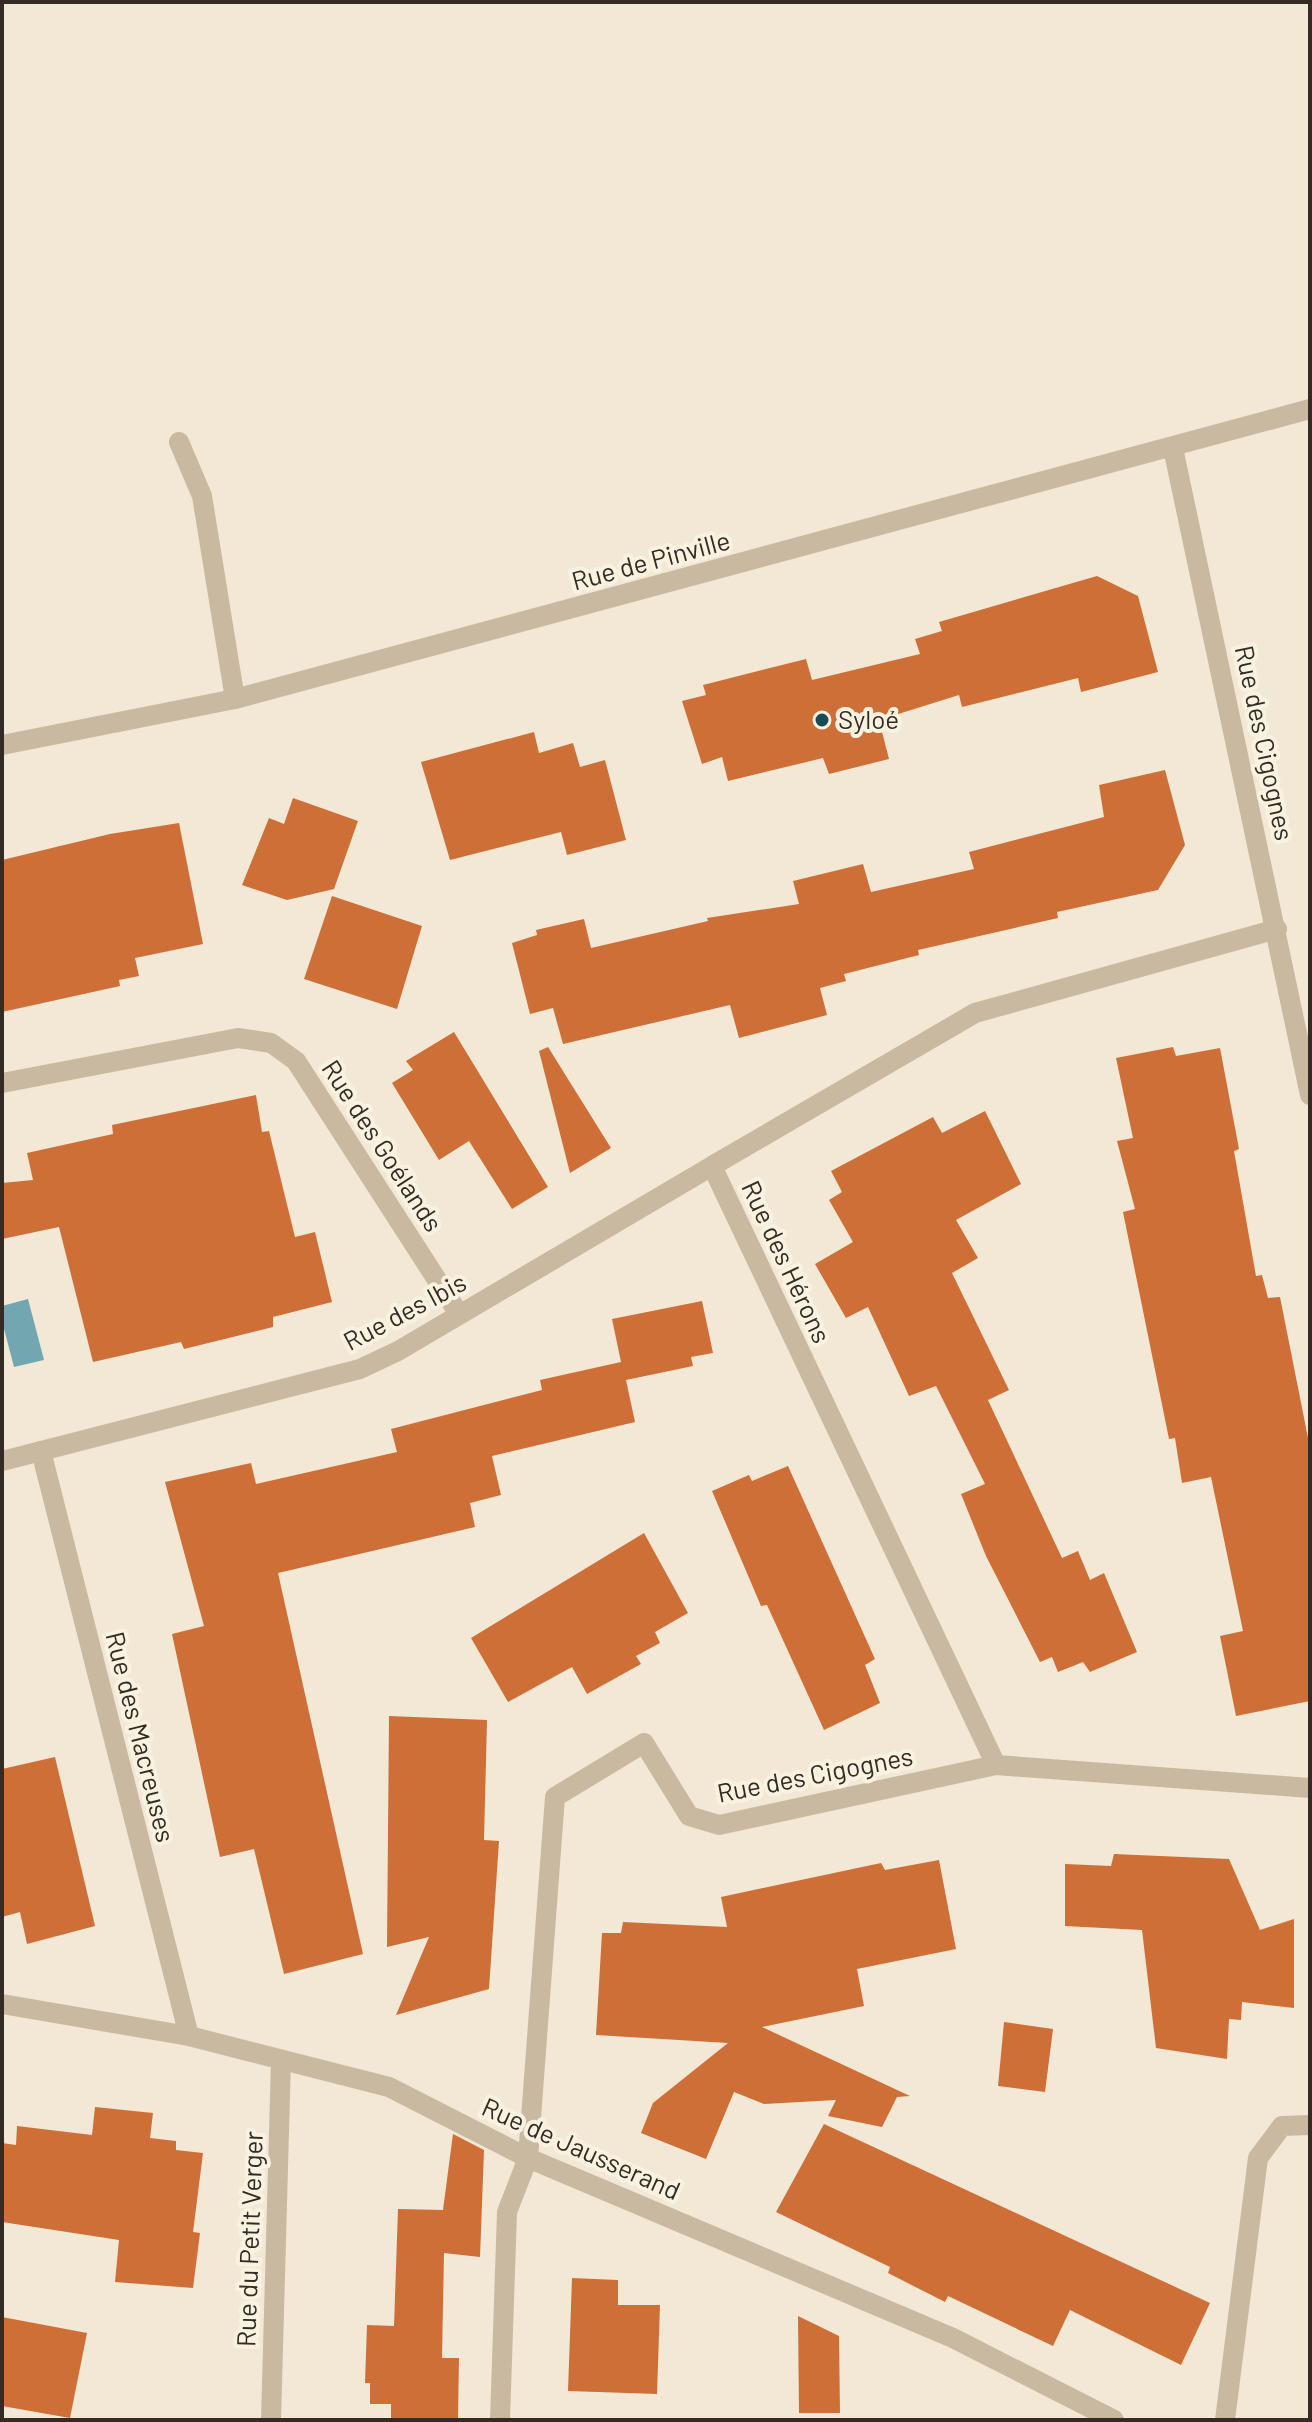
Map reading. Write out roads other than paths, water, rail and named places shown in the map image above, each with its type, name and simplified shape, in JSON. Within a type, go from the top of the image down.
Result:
[{"type":"street","name":"Rue de Pinville","points":[[2,745],[235,699],[1310,409]]},
{"type":"street","points":[[179,442],[202,496],[235,699]]},
{"type":"street","name":"Rue des Cigognes","points":[[1173,448],[1310,1095]]},
{"type":"street","name":"Rue des Hérons","points":[[996,1765],[712,1166],[975,1013],[1277,929]]},
{"type":"street","name":"Rue des Goélands","points":[[2,1083],[238,1038],[271,1043],[296,1061],[459,1314]]},
{"type":"street","name":"Rue des Ibis","points":[[2,1461],[360,1369],[398,1351],[712,1166]]},
{"type":"street","name":"Rue des Macreuses","points":[[41,1451],[189,2036]]},
{"type":"street","name":"Rue des Cigognes","points":[[528,2158],[555,1797],[644,1743],[689,1816],[719,1825],[996,1765],[1310,1788]]},
{"type":"street","name":"Rue de Jausserand","points":[[2,2004],[189,2036],[389,2087],[528,2158],[953,2338],[1114,2420]]},
{"type":"street","name":"Rue du Petit Verger","points":[[271,2420],[281,2060]]},
{"type":"street","points":[[1225,2420],[1258,2158],[1282,2126],[1310,2125]]},
{"type":"street","points":[[500,2420],[507,2212],[528,2158]]},
{"type":"water","points":[[28,1299],[44,1360],[14,1367],[2,1321],[2,1306]]},
{"type":"place","name":"Syloé","points":[[822,720]]}]
